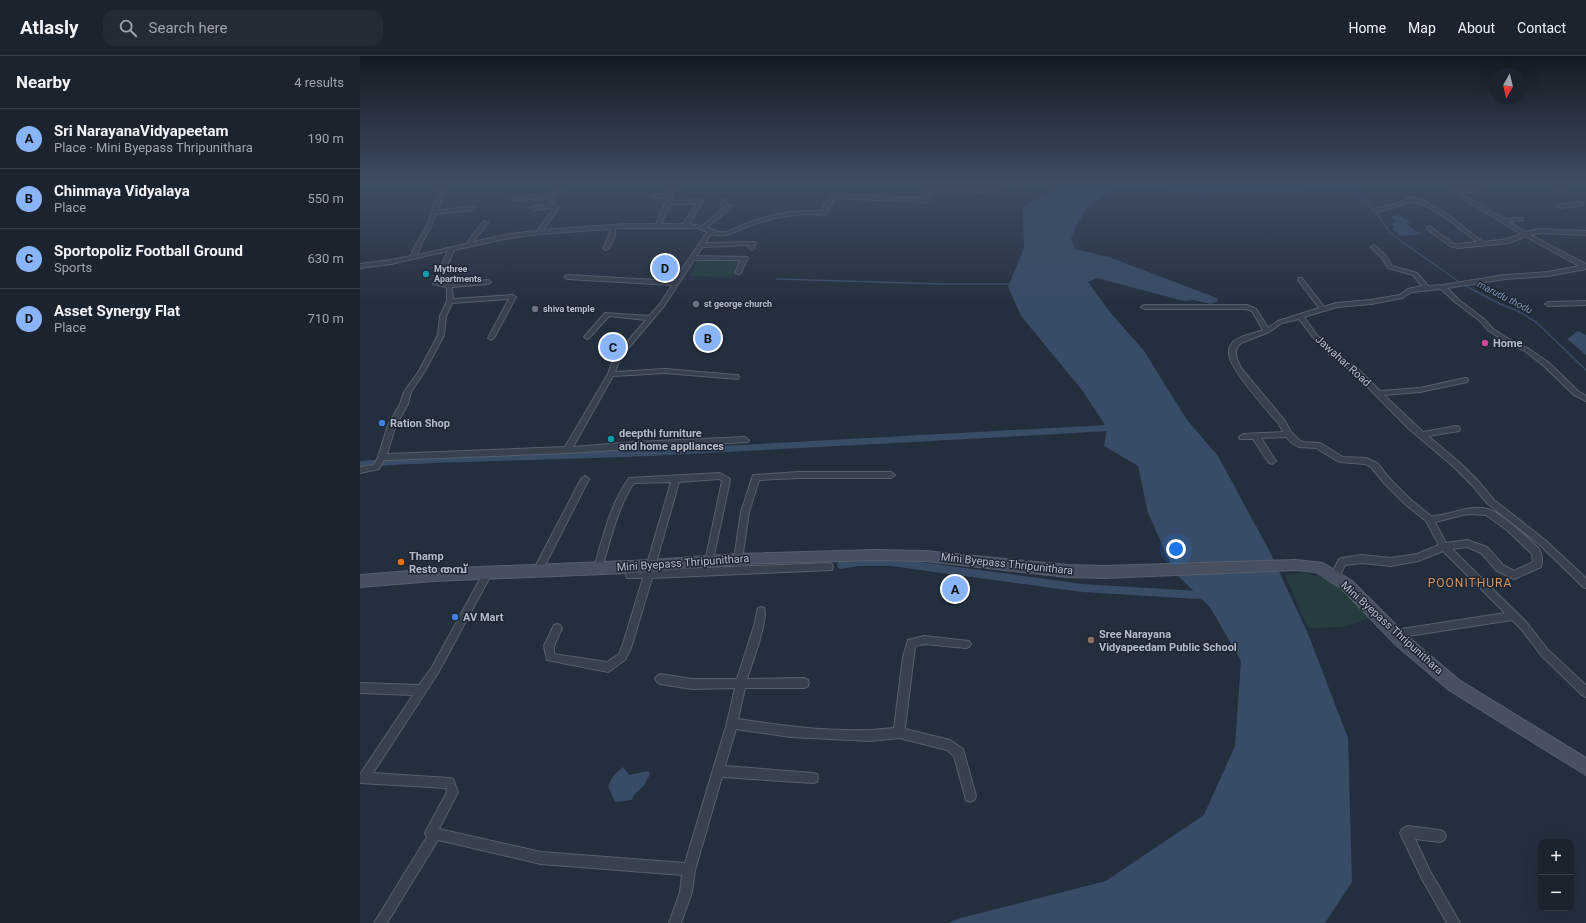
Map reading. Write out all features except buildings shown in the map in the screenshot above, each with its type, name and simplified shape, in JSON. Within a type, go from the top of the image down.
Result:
[{"type":"main road","name":"Mini Byepass Thripunithara","points":[[360,581],[434,575],[537,572],[598,568],[650,570],[714,565],[738,559],[874,555],[925,556],[1067,571],[1104,572],[1296,565],[1318,568],[1347,585],[1395,634],[1454,685],[1586,767]]},
{"type":"street","points":[[414,257],[417,247],[430,224]]},
{"type":"street","points":[[467,246],[484,224]]},
{"type":"street","points":[[539,232],[544,224]]},
{"type":"street","points":[[567,450],[611,374],[617,358],[649,318],[662,305],[700,245],[707,229],[712,224]]},
{"type":"street","points":[[360,266],[391,262],[509,236],[539,232],[612,227],[685,226],[707,229],[720,234],[735,232],[749,224]]},
{"type":"street","points":[[1457,224],[1481,243]]},
{"type":"street","points":[[1510,224],[1585,266]]},
{"type":"street","points":[[606,248],[613,233],[612,227]]},
{"type":"street","points":[[1429,228],[1452,245],[1509,241],[1525,234],[1540,231],[1586,233]]},
{"type":"street","points":[[700,245],[753,243],[751,246],[752,248]]},
{"type":"street","points":[[1374,247],[1384,256],[1390,266],[1415,274],[1426,288]]},
{"type":"street","points":[[452,249],[436,284],[448,286],[488,282]]},
{"type":"street","points":[[692,258],[745,258],[738,273]]},
{"type":"street","points":[[1585,266],[1548,274],[1494,278],[1443,287],[1410,290],[1402,296],[1322,308],[1280,322],[1267,331],[1238,340],[1234,345],[1233,359],[1251,385],[1282,423],[1288,434],[1302,445],[1317,445],[1342,460],[1366,461],[1374,465],[1387,482],[1429,519],[1444,547],[1524,626],[1545,653],[1586,692]]},
{"type":"street","points":[[567,277],[675,283]]},
{"type":"street","points":[[1300,279],[1322,308]]},
{"type":"street","points":[[360,470],[376,468],[392,426],[404,404],[408,392],[422,371],[441,335],[443,316],[450,301],[450,290],[448,286]]},
{"type":"street","points":[[1443,287],[1457,301],[1482,320],[1491,330],[1536,357],[1576,393],[1586,399]]},
{"type":"street","points":[[450,301],[513,297],[491,338]]},
{"type":"street","points":[[1548,304],[1586,303]]},
{"type":"street","points":[[1144,308],[1247,307],[1254,310],[1267,331]]},
{"type":"street","points":[[587,337],[607,314],[649,318]]},
{"type":"street","name":"Jawahar Road","points":[[1300,316],[1314,335],[1331,353],[1356,371],[1421,435],[1457,465],[1498,509],[1542,542],[1586,584]]},
{"type":"street","points":[[611,374],[666,371],[736,377]]},
{"type":"street","points":[[1378,393],[1420,390],[1466,380]]},
{"type":"street","points":[[1421,435],[1456,428]]},
{"type":"street","points":[[1243,437],[1288,434]]},
{"type":"street","points":[[1255,436],[1272,461]]},
{"type":"street","points":[[380,460],[745,440]]},
{"type":"street","points":[[738,559],[745,512],[756,477],[798,475],[891,475]]},
{"type":"street","points":[[598,568],[618,508],[627,485],[632,480],[720,476],[726,480],[714,565],[829,568]]},
{"type":"street","points":[[537,572],[585,479]]},
{"type":"street","points":[[557,628],[549,646],[550,657],[593,663],[608,667],[622,656],[628,645],[676,479]]},
{"type":"street","points":[[1334,578],[1342,562],[1362,559],[1391,562],[1418,557],[1444,547],[1467,543],[1484,550],[1500,568],[1514,575],[1538,564],[1536,552],[1510,528],[1488,512],[1467,512],[1429,519]]},
{"type":"street","points":[[630,575],[650,570]]},
{"type":"street","points":[[362,778],[435,670],[488,573]]},
{"type":"street","points":[[675,923],[686,892],[689,870],[732,723],[741,683],[759,626],[761,610]]},
{"type":"street","points":[[1395,634],[1514,616]]},
{"type":"street","points":[[899,733],[911,643],[924,640],[966,644]]},
{"type":"street","points":[[660,678],[692,684],[804,683]]},
{"type":"street","points":[[360,688],[421,690]]},
{"type":"street","points":[[732,723],[790,732],[870,736],[899,733],[950,745],[959,753],[970,796]]},
{"type":"street","points":[[718,771],[813,778]]},
{"type":"street","points":[[362,778],[449,783],[453,792],[431,833],[541,858],[689,870]]},
{"type":"street","points":[[1440,836],[1406,833],[1426,875],[1454,923]]},
{"type":"street","points":[[380,923],[435,834]]},
{"type":"green space","points":[[698,260],[742,260],[732,278],[690,276]]},
{"type":"green space","points":[[612,336],[628,337],[613,358],[599,357]]},
{"type":"green space","points":[[1304,573],[1314,575],[1333,583],[1357,603],[1371,618],[1343,627],[1308,628],[1285,575]]},
{"type":"water","points":[[1023,224],[1077,224],[1071,237],[1075,249],[1109,257],[1217,298],[1218,301],[1211,304],[1194,300],[1184,301],[1097,278],[1088,282],[1109,311],[1144,351],[1187,420],[1218,456],[1270,552],[1308,634],[1348,738],[1352,882],[1325,923],[949,923],[957,919],[1106,881],[1204,815],[1235,746],[1241,661],[1210,607],[1175,573],[1148,513],[1138,466],[1104,446],[1107,428],[1082,390],[1021,316],[1008,287],[1024,248]]},
{"type":"water","points":[[1391,224],[1408,224],[1414,230],[1423,234],[1401,236],[1393,230],[1394,226]]},
{"type":"water","points":[[1578,331],[1586,335],[1586,355],[1567,339]]},
{"type":"water","points":[[623,767],[629,775],[648,771],[650,774],[645,784],[634,795],[632,800],[615,802],[608,786],[613,776]]},
{"type":"waterway","name":"marudu thodu","points":[[1384,224],[1390,233],[1462,284],[1500,304],[1518,311],[1536,322],[1586,370]]},
{"type":"waterway","points":[[777,279],[942,284],[1011,284]]},
{"type":"waterway","points":[[360,464],[421,460],[647,453],[1107,428]]},
{"type":"waterway","points":[[841,565],[858,562],[891,562],[1082,588],[1198,595]]},
{"type":"place","name":"Asset Synergy Flat","points":[[665,268]]},
{"type":"place","name":"Mythree Apartments","points":[[426,274]]},
{"type":"place","name":"st george church","points":[[696,304]]},
{"type":"place","name":"shiva temple","points":[[535,309]]},
{"type":"place","name":"Chinmaya Vidyalaya","points":[[708,338]]},
{"type":"place","name":"Home","points":[[1485,343]]},
{"type":"place","name":"Sportopoliz Football Ground","points":[[613,347]]},
{"type":"place","name":"Ration Shop","points":[[382,423]]},
{"type":"place","name":"deepthi furniture and home appliances","points":[[611,439]]},
{"type":"place","name":"Thamp Resto തമ്പ്","points":[[401,562]]},
{"type":"place","name":"Sri NarayanaVidyapeetam","points":[[955,589]]},
{"type":"place","name":"AV Mart","points":[[455,617]]},
{"type":"place","name":"Sree Narayana Vidyapeedam Public School","points":[[1091,640]]},
{"type":"district","name":"POONITHURA","points":[[1470,583]]}]
